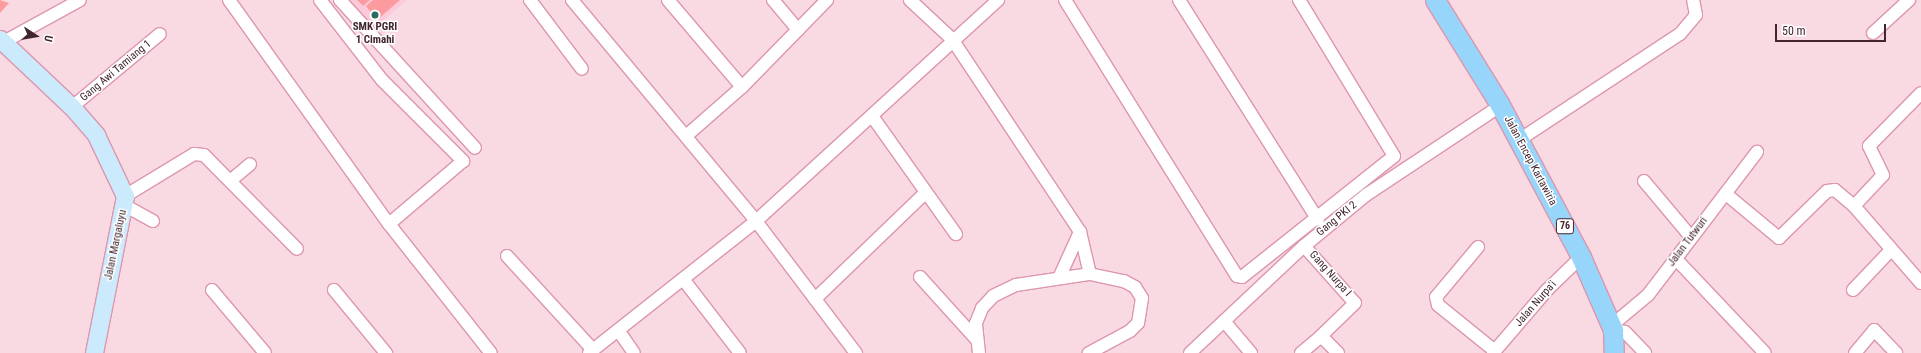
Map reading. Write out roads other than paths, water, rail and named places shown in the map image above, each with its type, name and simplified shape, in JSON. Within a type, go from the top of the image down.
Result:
[{"type":"main road","name":"Jalan Encep Kartawiria","points":[[1435,0],[1499,103],[1581,257],[1612,328],[1614,353]]},
{"type":"main road","name":"Jalan Margaluyu","points":[[1,42],[72,107],[112,163],[125,201],[94,353]]},
{"type":"street","points":[[1,42],[80,0]]},
{"type":"street","points":[[229,0],[389,224],[491,353]]},
{"type":"street","points":[[320,0],[382,80],[463,161],[389,224]]},
{"type":"street","points":[[340,0],[475,148]]},
{"type":"street","points":[[530,0],[582,69]]},
{"type":"street","points":[[572,0],[756,220],[816,299],[852,352]]},
{"type":"street","points":[[668,0],[742,87]]},
{"type":"street","points":[[773,0],[798,30]]},
{"type":"street","points":[[686,136],[742,87],[828,0]]},
{"type":"street","points":[[910,0],[952,38],[1080,232],[1090,274]]},
{"type":"street","points":[[507,256],[591,352],[620,332],[756,220],[872,116],[952,38],[998,0]]},
{"type":"street","points":[[1065,0],[1237,276],[1248,276],[1394,156],[1299,0]]},
{"type":"street","points":[[1179,0],[1318,220]]},
{"type":"street","points":[[1519,140],[1680,34],[1696,16],[1693,0]]},
{"type":"street","points":[[1873,33],[1910,0]]},
{"type":"street","name":"Gang Awi Tamiang 1","points":[[72,107],[160,34]]},
{"type":"street","points":[[1854,206],[1883,175],[1869,146],[1921,93]]},
{"type":"street","name":"Gang PKI 2","points":[[1190,353],[1304,246],[1366,195],[1499,103]]},
{"type":"street","points":[[872,116],[924,194],[956,234]]},
{"type":"street","name":"Jalan Tutwuri","points":[[1612,328],[1636,308],[1676,259],[1757,152]]},
{"type":"street","points":[[153,221],[125,201],[194,154],[204,155],[297,249]]},
{"type":"street","points":[[230,181],[250,164]]},
{"type":"street","points":[[1644,181],[1691,238]]},
{"type":"street","points":[[1726,194],[1779,238],[1831,189],[1854,206],[1890,250],[1921,283]]},
{"type":"street","points":[[816,299],[924,194]]},
{"type":"street","points":[[1059,278],[1080,232]]},
{"type":"street","name":"Gang Nurpa I","points":[[1304,246],[1355,303],[1321,336]]},
{"type":"street","points":[[1478,247],[1436,297],[1438,305],[1494,352]]},
{"type":"street","points":[[1853,290],[1890,250]]},
{"type":"street","name":"Jalan Nurpa'i","points":[[1494,352],[1546,290],[1581,257]]},
{"type":"street","points":[[1676,259],[1759,351]]},
{"type":"street","points":[[979,353],[976,339],[976,323],[993,296],[1016,284],[1090,274],[1124,282],[1135,287],[1142,298],[1138,323],[1130,331],[1088,353]]},
{"type":"street","points":[[920,277],[976,339]]},
{"type":"street","points":[[683,279],[740,353]]},
{"type":"street","points":[[212,290],[265,353]]},
{"type":"street","points":[[334,290],[386,353]]},
{"type":"street","points":[[1224,321],[1251,353]]},
{"type":"street","points":[[1612,328],[1625,332],[1645,353]]},
{"type":"street","points":[[1855,353],[1874,330],[1896,353]]},
{"type":"street","points":[[620,332],[634,353]]},
{"type":"street","points":[[1300,353],[1321,336],[1338,353]]},
{"type":"place","name":"SMK PGRI 1 Cimahi","points":[[375,15]]}]
